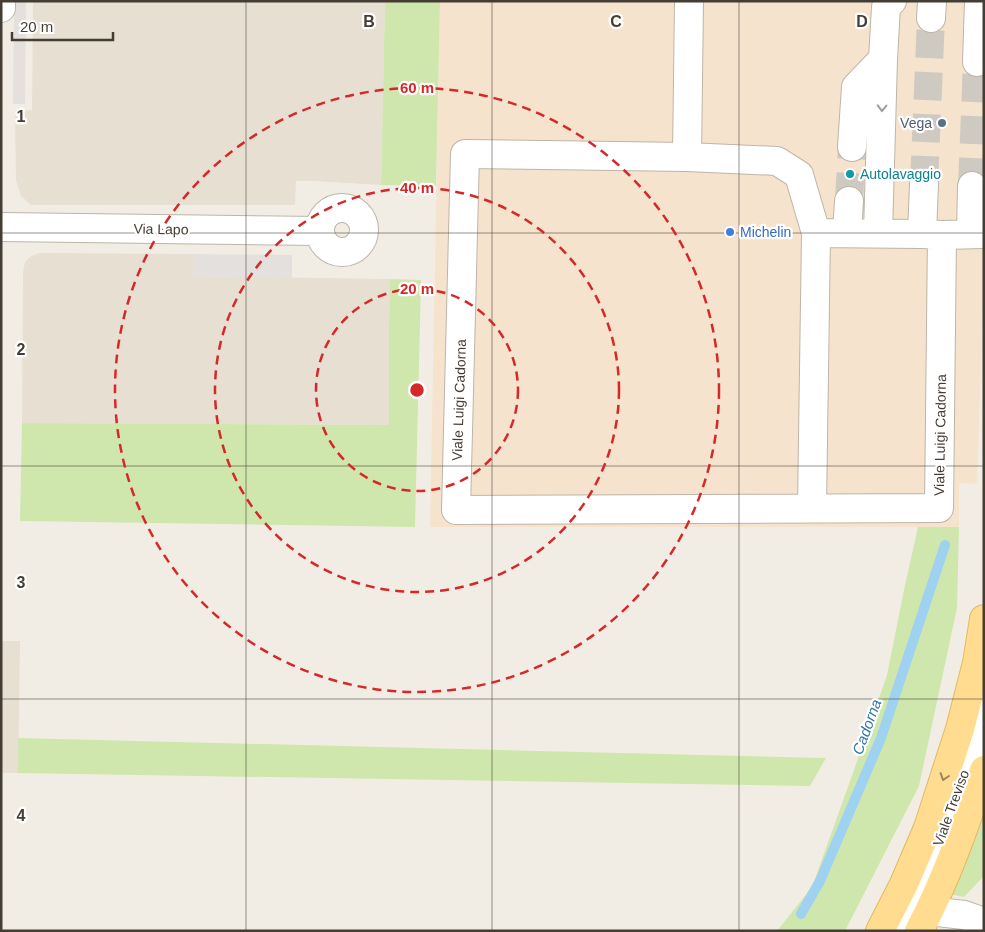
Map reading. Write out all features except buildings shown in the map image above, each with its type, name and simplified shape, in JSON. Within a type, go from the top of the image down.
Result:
[{"type":"main road","points":[[880,931],[904,884],[928,828],[981,671],[984,619]]},
{"type":"main road","name":"Viale Treviso","points":[[924,921],[969,814],[984,770]]},
{"type":"street","points":[[1,1],[1,8]]},
{"type":"street","points":[[687,157],[689,1]]},
{"type":"street","points":[[878,233],[886,7],[892,1]]},
{"type":"street","points":[[977,62],[979,1]]},
{"type":"street","points":[[852,147],[856,87],[883,59]]},
{"type":"street","name":"Viale Luigi Cadorna","points":[[812,508],[816,233],[799,175],[777,161],[687,157],[465,154],[456,510],[939,508],[932,234]]},
{"type":"street","points":[[924,184],[932,234]]},
{"type":"street","points":[[816,233],[977,234],[972,186]]},
{"type":"street","points":[[847,233],[850,201]]},
{"type":"street","name":"Via Lapo","points":[[1,227],[320,231]]},
{"type":"street","name":"Viale Treviso","points":[[924,921],[921,886],[963,779],[984,703]]},
{"type":"street","points":[[900,931],[911,911],[924,921],[964,915],[984,922]]},
{"type":"shaded area","points":[[14,1],[26,1],[25,104],[13,104]]},
{"type":"shaded area","points":[[33,1],[385,1],[381,185],[296,181],[295,205],[31,205],[21,196],[16,180],[15,111],[32,110]]},
{"type":"shaded area","points":[[440,1],[984,1],[984,271],[977,484],[959,483],[959,527],[430,527]]},
{"type":"shaded area","points":[[40,253],[193,254],[193,276],[390,279],[389,425],[22,423],[23,272],[25,262],[31,256]]},
{"type":"shaded area","points":[[193,254],[292,255],[292,278],[193,276]]},
{"type":"shaded area","points":[[1,641],[20,641],[18,773],[1,773]]},
{"type":"green space","points":[[385,1],[440,1],[436,186],[381,185]]},
{"type":"green space","points":[[390,279],[421,280],[415,527],[20,521],[22,423],[389,425]]},
{"type":"green space","points":[[918,527],[959,527],[957,608],[919,786],[845,931],[777,931],[812,887],[854,770],[887,675]]},
{"type":"green space","points":[[18,738],[826,758],[810,786],[18,773]]},
{"type":"green space","points":[[984,794],[984,876],[964,897],[944,893]]},
{"type":"waterway","name":"Cadorna","points":[[801,914],[820,881],[881,738],[945,545]]},
{"type":"tunnel","points":[[924,184],[931,18]]},
{"type":"tunnel","points":[[972,186],[977,62]]},
{"type":"tunnel","points":[[849,201],[852,147]]},
{"type":"place","name":"Vega","points":[[942,123]]},
{"type":"place","name":"Autolavaggio","points":[[850,174]]},
{"type":"place","name":"Michelin","points":[[730,232]]}]
